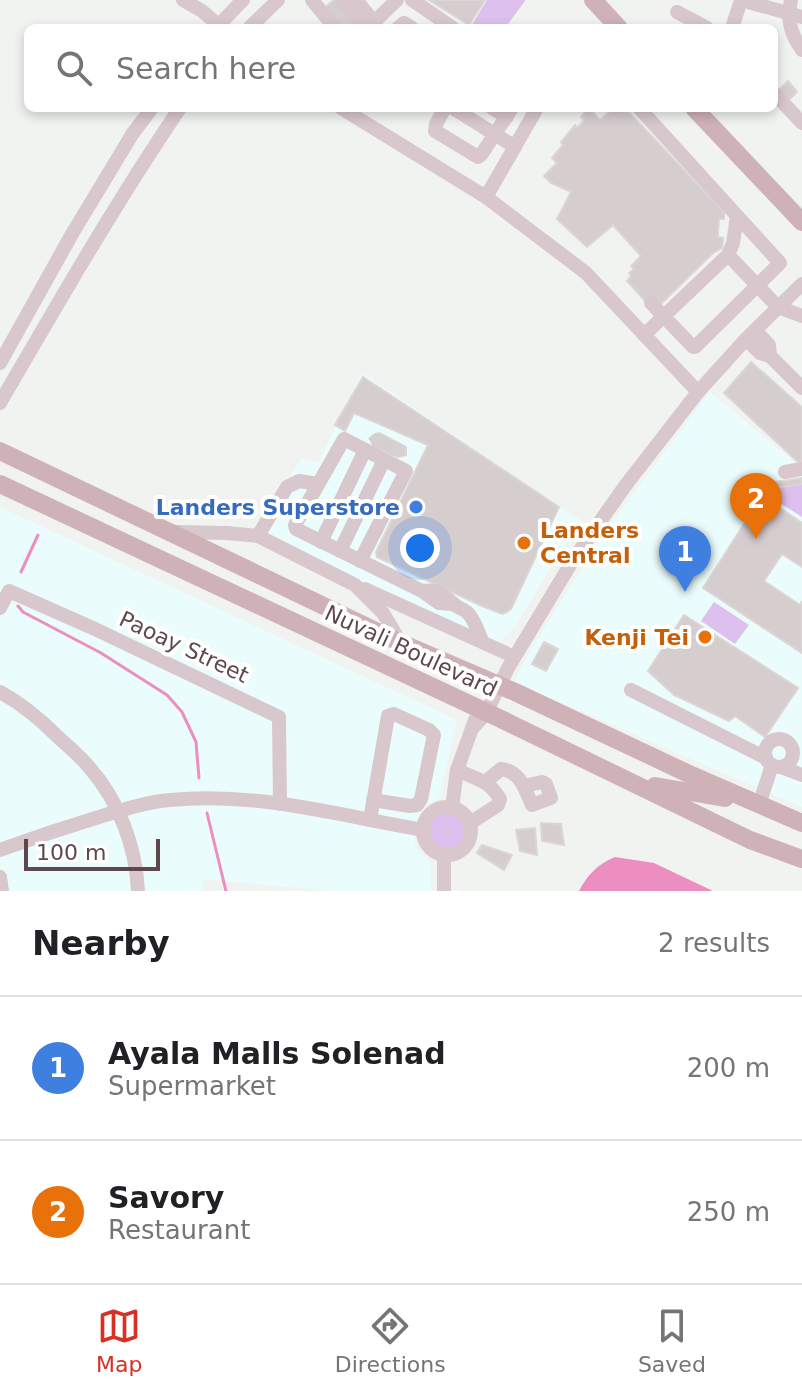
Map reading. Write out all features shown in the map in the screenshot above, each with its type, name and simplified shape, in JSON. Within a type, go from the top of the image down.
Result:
[{"type":"main road","points":[[593,0],[615,24]]},
{"type":"main road","points":[[698,112],[802,222]]},
{"type":"main road","name":"Nuvali Boulevard","points":[[0,451],[401,643],[802,823]]},
{"type":"main road","name":"Nuvali Boulevard","points":[[0,484],[750,840],[802,859]]},
{"type":"main road","points":[[633,782],[756,804]]},
{"type":"street","points":[[183,0],[216,24]]},
{"type":"street","points":[[222,24],[243,0]]},
{"type":"street","points":[[253,24],[278,0]]},
{"type":"street","points":[[312,0],[332,24]]},
{"type":"street","points":[[342,0],[367,19]]},
{"type":"street","points":[[367,19],[377,0]]},
{"type":"street","points":[[367,19],[397,0]]},
{"type":"street","points":[[412,0],[447,24]]},
{"type":"street","points":[[733,24],[741,0],[794,10],[791,30],[802,50]]},
{"type":"street","points":[[677,12],[700,24]]},
{"type":"street","points":[[778,97],[802,123]]},
{"type":"street","points":[[0,363],[72,234],[149,112]]},
{"type":"street","points":[[0,403],[133,177],[177,112]]},
{"type":"street","points":[[348,112],[486,197],[586,273],[698,392]]},
{"type":"street","points":[[443,112],[435,131],[475,156],[481,155],[510,113]]},
{"type":"street","points":[[459,112],[515,147]]},
{"type":"street","points":[[486,197],[535,112]]},
{"type":"street","points":[[643,112],[780,263],[695,347],[651,303]]},
{"type":"street","points":[[644,335],[728,255],[737,216]]},
{"type":"street","points":[[728,255],[778,307],[802,316]]},
{"type":"street","points":[[494,684],[528,635],[582,545],[698,392],[750,334],[802,284]]},
{"type":"street","points":[[750,334],[760,353],[770,356],[802,388]]},
{"type":"street","points":[[360,561],[406,471],[392,461],[344,439],[295,525],[296,529],[321,542],[340,551],[360,561],[422,591],[433,589],[448,597],[467,612],[476,624],[482,641]]},
{"type":"street","points":[[321,542],[368,449]]},
{"type":"street","points":[[340,551],[392,461]]},
{"type":"street","points":[[785,472],[802,469]]},
{"type":"street","points":[[258,536],[287,487],[299,481],[318,484]]},
{"type":"street","points":[[171,532],[258,536],[355,585],[506,653]]},
{"type":"street","points":[[355,585],[383,613],[401,643]]},
{"type":"street","name":"Paoay Street","points":[[0,608],[9,591],[279,717],[280,804]]},
{"type":"street","points":[[452,808],[457,770],[472,729],[506,653],[516,639],[528,635]]},
{"type":"street","points":[[631,690],[802,775]]},
{"type":"street","points":[[0,692],[38,717],[90,768],[117,812],[129,839],[137,868],[138,891]]},
{"type":"street","points":[[370,820],[373,800],[388,716],[394,714],[429,730],[434,735],[421,799],[417,805],[373,800]]},
{"type":"street","points":[[756,804],[773,763],[767,745],[773,740],[782,739],[796,747],[789,762],[773,763]]},
{"type":"street","points":[[485,782],[501,769],[507,769],[515,773],[524,786]]},
{"type":"street","points":[[457,770],[485,782],[500,799],[500,803],[470,823]]},
{"type":"street","points":[[0,850],[117,812],[168,800],[203,798],[280,804],[424,830]]},
{"type":"street","points":[[444,808],[463,813],[470,823],[471,833],[464,847],[456,853],[438,853],[429,846],[424,835],[430,815],[444,808]]},
{"type":"street","points":[[444,855],[444,891]]},
{"type":"street","points":[[0,877],[2,891]]},
{"type":"shaded area","points":[[487,0],[525,0],[508,24],[472,24]]},
{"type":"shaded area","name":"Landers Superstore","points":[[362,373],[580,520],[515,626],[493,650],[257,533],[301,458],[318,463]]},
{"type":"shaded area","points":[[710,392],[798,465],[802,464],[802,807],[514,682],[606,530]]},
{"type":"shaded area","points":[[802,484],[802,517],[766,494],[775,488]]},
{"type":"shaded area","points":[[0,507],[457,720],[439,799],[429,803],[421,812],[415,826],[416,848],[431,863],[431,891],[330,891],[203,879],[203,891],[0,891]]},
{"type":"shaded area","points":[[714,602],[749,625],[735,644],[701,621]]},
{"type":"shaded area","points":[[447,813],[460,818],[465,831],[460,844],[447,849],[434,844],[429,831],[434,818]]},
{"type":"shaded area","points":[[615,857],[654,863],[713,891],[579,891],[594,871]]},
{"type":"building","points":[[338,0],[356,21],[353,24],[336,24],[323,9]]},
{"type":"building","points":[[429,0],[485,0],[467,24]]},
{"type":"building","points":[[788,81],[797,92],[786,103],[778,91]]},
{"type":"building","points":[[585,112],[593,112],[600,120],[609,112],[629,112],[724,212],[724,219],[719,219],[718,233],[718,237],[723,238],[722,248],[713,253],[659,306],[647,303],[627,281],[634,269],[631,266],[641,256],[613,225],[587,247],[557,219],[571,192],[551,183],[544,176],[557,163],[552,158],[563,145],[561,142],[575,125],[577,128],[584,120],[581,117]]},
{"type":"building","points":[[751,362],[802,407],[802,461],[799,463],[724,393]]},
{"type":"building","points":[[363,377],[559,507],[507,612],[502,614],[482,606],[377,557],[376,552],[428,445],[354,413],[345,431],[335,425]]},
{"type":"building","points":[[379,433],[406,447],[406,455],[398,457],[373,446],[371,439]]},
{"type":"building","points":[[802,478],[802,484],[760,493],[769,483]]},
{"type":"building","points":[[762,496],[802,523],[802,567],[782,554],[764,581],[800,605],[802,601],[802,653],[703,588]]},
{"type":"building","points":[[684,615],[798,688],[765,737],[735,716],[729,721],[674,695],[648,671]]},
{"type":"building","points":[[544,642],[558,649],[546,671],[532,664]]},
{"type":"building","points":[[541,823],[561,824],[564,845],[542,841]]},
{"type":"building","points":[[535,828],[537,855],[520,851],[516,830]]},
{"type":"building","points":[[482,845],[512,855],[504,870],[477,853]]},
{"type":"waterway","points":[[21,572],[38,535]]},
{"type":"waterway","points":[[18,606],[23,612],[101,653],[167,695],[182,712],[196,742],[199,778]]},
{"type":"waterway","points":[[207,813],[226,891]]},
{"type":"tunnel","points":[[372,444],[378,440],[398,450],[398,457]]},
{"type":"place","name":"Landers Superstore","points":[[416,507]]},
{"type":"place","name":"Savory","points":[[756,539]]},
{"type":"place","name":"Landers Central","points":[[524,543]]},
{"type":"place","name":"Ayala Malls Solenad","points":[[685,592]]},
{"type":"place","name":"Kenji Tei","points":[[705,637]]}]
